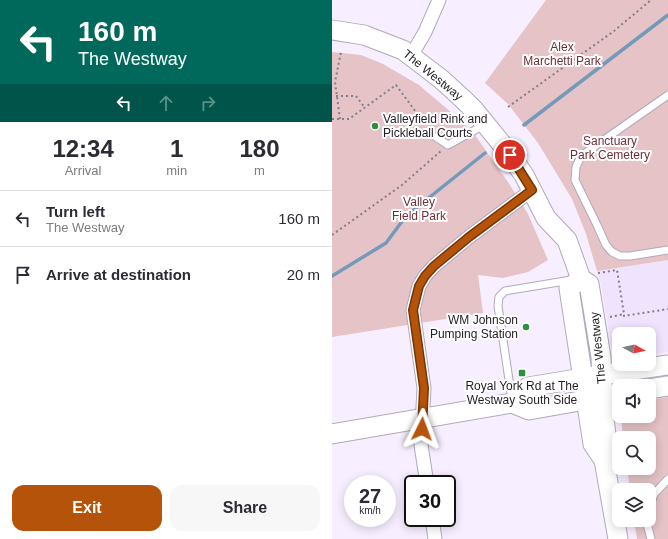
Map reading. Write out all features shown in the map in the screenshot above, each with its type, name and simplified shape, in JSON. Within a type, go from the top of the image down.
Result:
[{"type":"main road","name":"The Westway","points":[[332,30],[371,37],[394,45],[411,56],[463,99],[486,123],[509,152],[532,190],[546,218],[567,240],[589,276],[588,284],[592,299],[600,357],[603,397]]},
{"type":"main road","name":"The Westway","points":[[589,276],[569,288],[583,378],[603,397]]},
{"type":"main road","points":[[512,403],[528,387],[668,365]]},
{"type":"main road","points":[[656,388],[668,386]]},
{"type":"main road","points":[[332,434],[512,403],[529,410],[603,397],[593,444],[604,460],[618,539]]},
{"type":"street","points":[[411,56],[425,32],[439,0]]},
{"type":"street","points":[[426,475],[421,445],[424,388],[413,310],[419,286],[434,266],[469,237],[532,190]]},
{"type":"street","points":[[433,527],[435,539]]},
{"type":"lane","points":[[668,95],[582,156],[576,167],[575,180],[606,245],[612,252],[620,256],[625,256],[668,250]]},
{"type":"lane","points":[[436,137],[448,144],[486,123]]},
{"type":"lane","points":[[512,403],[498,306],[499,297],[505,290],[589,276]]},
{"type":"lane","points":[[656,492],[668,479]]},
{"type":"lane","points":[[648,527],[651,539]]},
{"type":"path","points":[[508,107],[614,31],[651,0]]},
{"type":"path","points":[[340,119],[335,82],[341,52]]},
{"type":"path","points":[[332,118],[349,119],[396,85],[424,123]]},
{"type":"path","points":[[336,96],[356,96],[364,108]]},
{"type":"path","points":[[332,234],[402,185],[448,144]]},
{"type":"path","points":[[589,276],[617,270],[624,314]]},
{"type":"path","points":[[604,318],[624,314],[624,316],[668,310]]},
{"type":"shaded area","points":[[668,260],[668,352],[656,354],[656,327],[612,327],[612,349],[602,289],[597,271]]},
{"type":"green space","points":[[546,0],[668,0],[668,260],[597,271],[586,234],[572,199],[538,143],[508,104],[485,83]]},
{"type":"green space","name":"Valley Field Park","points":[[332,52],[361,55],[383,64],[419,85],[459,119],[475,135],[508,182],[528,214],[548,260],[528,272],[503,278],[478,275],[483,313],[332,337]]},
{"type":"green space","points":[[668,397],[668,539],[637,539],[635,527],[656,527],[656,483],[629,483],[628,475],[656,475],[656,431],[622,431],[622,423],[656,423],[656,399]]},
{"type":"waterway","points":[[524,125],[668,15]]},
{"type":"waterway","points":[[332,276],[386,243],[406,216],[485,153]]},
{"type":"place","name":"Valleyfield Rink and Pickleball Courts","points":[[375,126]]},
{"type":"place","name":"WM Johnson Pumping Station","points":[[526,327]]},
{"type":"place","name":"Royal York Rd at The Westway South Side","points":[[522,373]]},
{"type":"route","points":[[422,429],[424,388],[413,310],[416,294],[425,276],[434,266],[469,237],[532,190],[524,175],[510,155]]},
{"type":"park label","name":"Alex Marchetti Park","points":[[562,54]]},
{"type":"park label","name":"Sanctuary Park Cemetery","points":[[610,148]]}]
